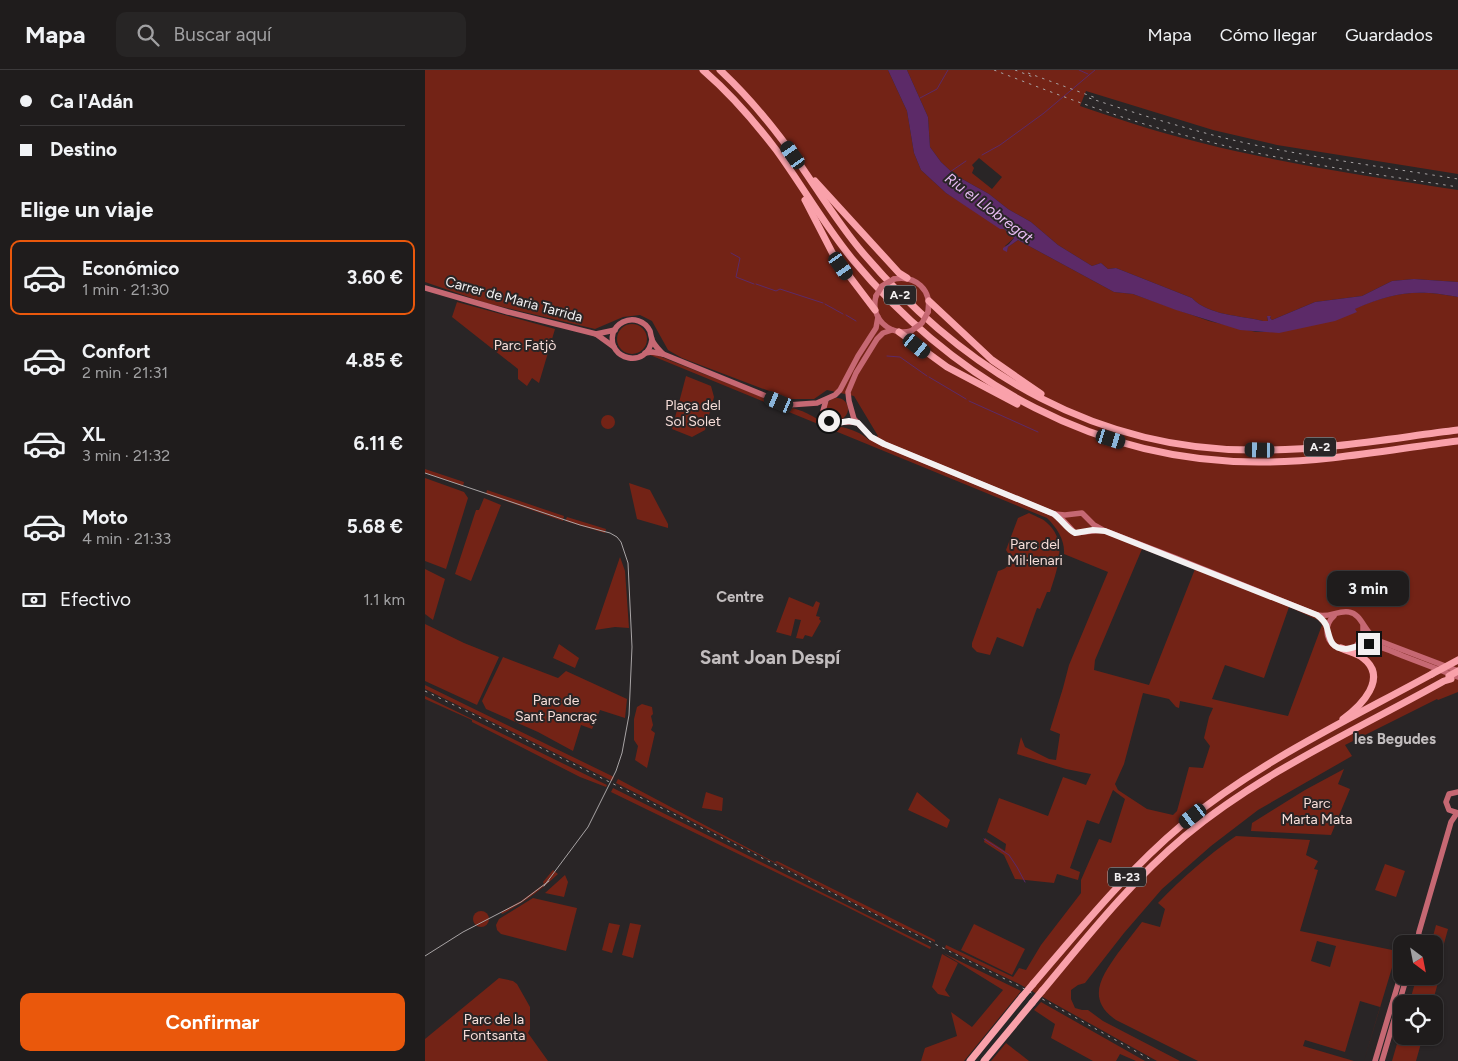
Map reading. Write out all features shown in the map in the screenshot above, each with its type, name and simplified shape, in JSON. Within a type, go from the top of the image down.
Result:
[{"type":"highway","name":"A-2","points":[[703,70],[747,114],[789,169],[852,258],[880,291],[922,332],[950,355],[1023,403],[1061,421],[1098,435],[1143,448],[1179,456],[1230,461],[1303,460],[1458,441]]},
{"type":"highway","name":"A-2","points":[[720,70],[753,103],[800,164],[843,228],[885,279],[917,311],[957,345],[991,370],[1027,392],[1105,426],[1186,445],[1241,450],[1308,448],[1458,430]]},
{"type":"highway","points":[[800,164],[899,273],[907,278]]},
{"type":"highway","points":[[789,169],[835,256],[876,313]]},
{"type":"highway","points":[[929,301],[1001,368],[1067,411]]},
{"type":"highway","points":[[895,331],[956,373],[1024,407],[1061,421]]},
{"type":"highway","points":[[1334,727],[1364,700],[1374,680],[1372,669],[1368,662],[1360,656],[1341,648]]},
{"type":"highway","name":"B-23","points":[[970,1061],[1033,984],[1135,868],[1183,824],[1247,777],[1334,727],[1458,660]]},
{"type":"highway","name":"B-23","points":[[984,1061],[1116,903],[1147,870],[1185,836],[1241,794],[1281,770],[1452,677],[1458,671]]},
{"type":"main road","points":[[645,353],[663,354],[788,405],[812,404],[827,400],[840,390],[857,356],[876,328],[876,296],[882,286],[894,279],[907,278],[920,284],[926,291],[929,301],[928,312],[922,323],[911,331],[895,331],[879,336],[863,360],[849,388],[851,410],[858,423],[871,437],[884,444],[1054,514],[1063,520],[1075,533],[1103,530]]},
{"type":"main road","name":"Carrer de Maria Tarrida","points":[[425,288],[508,312],[596,334],[615,347]]},
{"type":"main road","points":[[876,313],[884,325],[895,331]]},
{"type":"main road","points":[[636,320],[643,322],[648,327],[651,339],[650,347],[645,353],[637,358],[629,358],[621,355],[615,347],[613,338],[615,330],[625,321],[636,320]]},
{"type":"main road","name":"Carrer de Maria Tarrida","points":[[596,334],[615,330]]},
{"type":"main road","points":[[651,339],[663,354]]},
{"type":"main road","points":[[835,395],[843,396],[849,401]]},
{"type":"main road","points":[[823,412],[823,406],[827,400]]},
{"type":"main road","points":[[812,404],[819,408],[826,418],[832,422],[858,423]]},
{"type":"main road","points":[[843,422],[849,417],[851,410]]},
{"type":"main road","points":[[1069,527],[1069,519],[1074,513]]},
{"type":"main road","points":[[1054,514],[1083,513],[1089,521],[1103,530],[1317,615],[1325,617],[1343,612],[1353,613],[1359,617],[1370,635],[1377,640],[1458,671]]},
{"type":"main road","points":[[1085,532],[1089,527],[1089,521]]},
{"type":"main road","points":[[1327,628],[1330,620],[1336,614]]},
{"type":"main road","points":[[1317,615],[1327,628],[1330,641],[1335,646],[1341,648],[1350,648],[1364,644],[1379,646],[1452,677]]},
{"type":"main road","points":[[1356,646],[1363,635],[1363,626]]},
{"type":"main road","points":[[1420,935],[1451,822],[1456,812],[1447,808],[1446,799],[1451,793],[1458,792]]},
{"type":"main road","points":[[1375,1061],[1398,985]]},
{"type":"main road","points":[[1381,1061],[1404,985]]},
{"type":"green space","points":[[425,70],[888,70],[907,111],[914,153],[921,170],[946,193],[1004,229],[1014,238],[1005,246],[1007,251],[1008,247],[1018,240],[1114,292],[1133,294],[1209,321],[1256,332],[1267,332],[1356,312],[1354,309],[1393,296],[1430,293],[1458,297],[1458,692],[1437,699],[1345,745],[1352,756],[1258,810],[1211,846],[1162,889],[1124,933],[1085,983],[1071,990],[1071,999],[1075,1008],[1088,1010],[1103,1021],[1180,1061],[1157,1061],[1021,985],[945,948],[946,945],[1013,977],[1019,968],[1026,970],[1041,945],[1081,893],[1081,880],[1099,839],[1111,843],[1125,799],[1113,790],[1099,824],[1087,820],[1070,868],[1080,872],[1078,880],[1057,874],[1054,883],[1015,879],[1004,855],[984,842],[985,838],[1005,851],[1006,844],[987,832],[999,798],[1048,816],[1063,777],[1086,785],[1091,774],[1066,769],[1017,754],[1021,737],[1025,747],[1049,759],[1056,760],[1060,734],[1050,730],[1069,665],[1108,572],[1064,554],[1060,534],[1047,518],[650,355],[654,354],[787,407],[800,410],[831,427],[853,430],[869,440],[878,436],[854,396],[827,390],[814,399],[790,399],[682,358],[668,350],[652,321],[640,315],[623,317],[595,329],[486,303],[425,282]],"holes":[[[1142,549],[1195,569],[1149,685],[1094,670],[1095,660]],[[1289,607],[1318,620],[1322,625],[1288,716],[1212,699],[1225,665],[1264,678]],[[1143,693],[1169,699],[1179,708],[1180,701],[1213,708],[1204,738],[1210,746],[1203,768],[1189,767],[1177,811],[1173,815],[1147,809],[1118,790],[1115,784],[1124,764]]]},
{"type":"green space","points":[[907,70],[1458,70],[1458,174],[1277,145],[1213,130],[1086,91],[1080,106],[1171,135],[1252,155],[1458,190],[1458,282],[1414,279],[1392,281],[1362,296],[1315,302],[1272,320],[1271,316],[1267,316],[1268,321],[1216,312],[1199,304],[1192,298],[1116,268],[1108,269],[1101,263],[1092,266],[1058,245],[1031,222],[1008,209],[989,194],[955,175],[941,162],[930,147],[928,117]],"holes":[[[979,158],[1002,177],[992,189],[972,173],[974,168],[972,165]]]},
{"type":"green space","name":"Parc Fatjò","points":[[457,302],[555,329],[539,383],[532,378],[527,386],[518,379],[518,369],[452,317]]},
{"type":"green space","points":[[632,324],[643,328],[647,339],[643,350],[632,354],[621,350],[617,339],[621,328]]},
{"type":"green space","name":"Plaça del Sol Solet","points":[[686,376],[711,386],[714,397],[705,430],[692,437],[672,429]]},
{"type":"green space","points":[[837,398],[845,401],[848,409],[845,417],[837,420],[829,417],[826,409],[829,401]]},
{"type":"green space","points":[[605,415],[611,415],[615,422],[611,429],[605,429],[601,425],[601,419]]},
{"type":"green space","points":[[425,469],[464,482],[463,486],[425,473]]},
{"type":"green space","points":[[425,478],[464,492],[468,498],[446,569],[425,561]]},
{"type":"green space","points":[[629,483],[650,490],[668,524],[668,528],[637,519]]},
{"type":"green space","points":[[487,490],[564,516],[563,521],[486,494]]},
{"type":"green space","points":[[484,498],[501,505],[471,581],[455,574],[476,510],[479,510]]},
{"type":"green space","name":"Parc del Mil·lenari","points":[[1029,513],[1046,522],[1057,538],[1059,546],[1058,565],[1050,592],[1047,592],[1040,609],[1037,608],[1023,647],[997,637],[990,655],[977,652],[972,647],[972,643],[998,571],[1008,566],[1010,560],[1006,550],[1018,518]]},
{"type":"green space","points":[[567,517],[606,529],[605,533],[565,521]]},
{"type":"green space","points":[[620,557],[625,571],[629,628],[615,627],[595,630]]},
{"type":"green space","points":[[425,569],[445,579],[433,620],[425,614]]},
{"type":"green space","points":[[789,597],[813,607],[816,601],[820,603],[816,616],[820,617],[821,621],[812,637],[805,635],[803,639],[796,638],[801,620],[795,619],[791,636],[776,632]]},
{"type":"green space","points":[[425,624],[499,657],[477,705],[425,681]]},
{"type":"green space","points":[[559,644],[579,658],[575,668],[553,658]]},
{"type":"green space","name":"Parc de Sant Pancraç","points":[[503,657],[558,678],[566,671],[627,699],[625,718],[600,710],[592,729],[581,725],[573,751],[538,732],[486,709],[482,701]]},
{"type":"green space","points":[[425,685],[614,777],[612,781],[425,689]]},
{"type":"green space","points":[[425,696],[607,785],[606,787],[580,777],[472,722],[472,720],[425,699]]},
{"type":"green space","points":[[642,704],[652,707],[653,725],[651,730],[655,733],[647,768],[635,760],[638,746],[634,740],[634,719],[637,707]]},
{"type":"green space","name":"Parc Marta Mata","points":[[1344,769],[1338,784],[1350,789],[1331,835],[1251,831],[1252,823],[1305,790]]},
{"type":"green space","points":[[618,779],[778,864],[845,897],[775,862],[777,861],[935,940],[935,942],[900,926],[616,783]]},
{"type":"green space","points":[[613,788],[931,947],[930,949],[611,792]]},
{"type":"green space","points":[[706,792],[723,798],[722,811],[702,808]]},
{"type":"green space","points":[[917,792],[950,820],[947,828],[908,810]]},
{"type":"green space","points":[[1236,836],[1310,840],[1306,855],[1318,861],[1314,869],[1318,870],[1300,931],[1393,950],[1393,964],[1364,1061],[1380,1007],[1360,1001],[1345,1052],[1305,1040],[1303,1046],[1354,1061],[1198,1061],[1116,1020],[1107,1012],[1101,1004],[1099,996],[1099,988],[1106,971],[1142,922],[1160,927],[1165,909],[1158,903],[1195,868]],"holes":[[[1317,941],[1336,946],[1330,967],[1311,961]]]},
{"type":"green space","points":[[1385,864],[1405,871],[1396,897],[1375,890]]},
{"type":"green space","points":[[553,870],[558,874],[552,880],[524,901],[502,914],[501,912],[521,901],[544,884],[543,882]]},
{"type":"green space","points":[[565,875],[568,882],[564,897],[545,893]]},
{"type":"green space","points":[[533,898],[577,908],[566,951],[501,934],[497,930],[496,925],[499,919]]},
{"type":"green space","points":[[481,911],[489,919],[481,927],[473,919]]},
{"type":"green space","points":[[609,923],[620,925],[612,953],[602,950]]},
{"type":"green space","points":[[630,923],[641,925],[633,958],[622,955]]},
{"type":"green space","points":[[974,924],[1025,949],[1012,975],[961,950]]},
{"type":"green space","points":[[1436,925],[1448,929],[1443,947],[1443,935],[1433,935]]},
{"type":"green space","points":[[943,953],[1021,991],[964,1061],[921,1061],[925,1048],[957,1036],[951,1012],[972,1027],[1003,990]]},
{"type":"green space","points":[[942,954],[958,963],[945,990],[950,997],[938,994],[932,987]]},
{"type":"green space","name":"Parc de la Fontsanta","points":[[499,978],[513,981],[517,984],[530,1007],[530,1029],[528,1033],[548,1061],[425,1061],[425,1039]]},
{"type":"green space","points":[[1414,985],[1437,985],[1435,995],[1412,995]]},
{"type":"green space","points":[[1041,1002],[1145,1061],[1136,1061],[1120,1054],[1116,1061],[1093,1061],[1051,1038],[1055,1024],[1034,1010]]},
{"type":"green space","points":[[1006,1043],[1029,1061],[991,1061]]},
{"type":"green space","points":[[1397,1045],[1420,1045],[1416,1061],[1392,1061]]},
{"type":"water","name":"Riu el Llobregat","points":[[888,70],[907,70],[928,117],[930,147],[941,162],[955,175],[989,194],[1008,209],[1031,222],[1058,245],[1092,266],[1101,263],[1108,269],[1116,268],[1192,298],[1199,304],[1216,312],[1263,321],[1268,321],[1267,316],[1271,316],[1272,320],[1315,302],[1362,296],[1392,281],[1414,279],[1458,282],[1458,297],[1430,293],[1405,294],[1369,303],[1355,309],[1357,312],[1335,321],[1279,333],[1240,330],[1133,294],[1114,292],[1018,240],[1008,247],[1007,252],[1003,248],[1014,238],[1004,229],[1000,229],[946,193],[921,170],[914,153],[907,111]]},
{"type":"waterway","points":[[920,98],[937,89],[948,70]]},
{"type":"waterway","points":[[1079,70],[1088,74]]},
{"type":"waterway","points":[[982,155],[1000,145],[1044,113],[1095,70]]},
{"type":"waterway","name":"Riu el Llobregat","points":[[950,172],[966,161]]},
{"type":"waterway","points":[[731,253],[740,258],[736,277],[754,284]]},
{"type":"waterway","points":[[756,284],[776,291],[780,289],[823,303]]},
{"type":"waterway","points":[[825,304],[843,314]]},
{"type":"waterway","points":[[846,315],[856,321]]},
{"type":"waterway","points":[[887,356],[900,357],[927,376]]},
{"type":"waterway","points":[[929,377],[966,399]]},
{"type":"waterway","points":[[969,401],[1038,432]]},
{"type":"waterway","points":[[984,839],[1009,855],[1025,882]]},
{"type":"tram line","points":[[425,473],[580,525],[610,533],[621,542],[628,563],[632,647],[629,715],[622,753],[616,771],[588,827],[544,886]]},
{"type":"tram line","points":[[425,956],[463,932],[521,902],[549,881]]},
{"type":"railway","points":[[994,70],[1116,115],[1224,145],[1323,166],[1458,187]]},
{"type":"railway","points":[[1015,70],[1033,77]]},
{"type":"railway","points":[[1028,73],[1096,98]]},
{"type":"railway","points":[[1089,98],[1172,124],[1255,145],[1458,179]]},
{"type":"railway","points":[[425,691],[1019,986],[1153,1061]]},
{"type":"district","name":"Centre","points":[[740,597]]},
{"type":"district","name":"Sant Joan Despí","points":[[770,657]]},
{"type":"district","name":"les Begudes","points":[[1395,739]]},
{"type":"route","points":[[829,421],[833,423],[849,421],[858,423],[874,440],[1054,514],[1063,520],[1075,533],[1080,534],[1093,530],[1103,530],[1317,615],[1323,621],[1327,628],[1327,635],[1335,646],[1345,649],[1369,644]]}]
